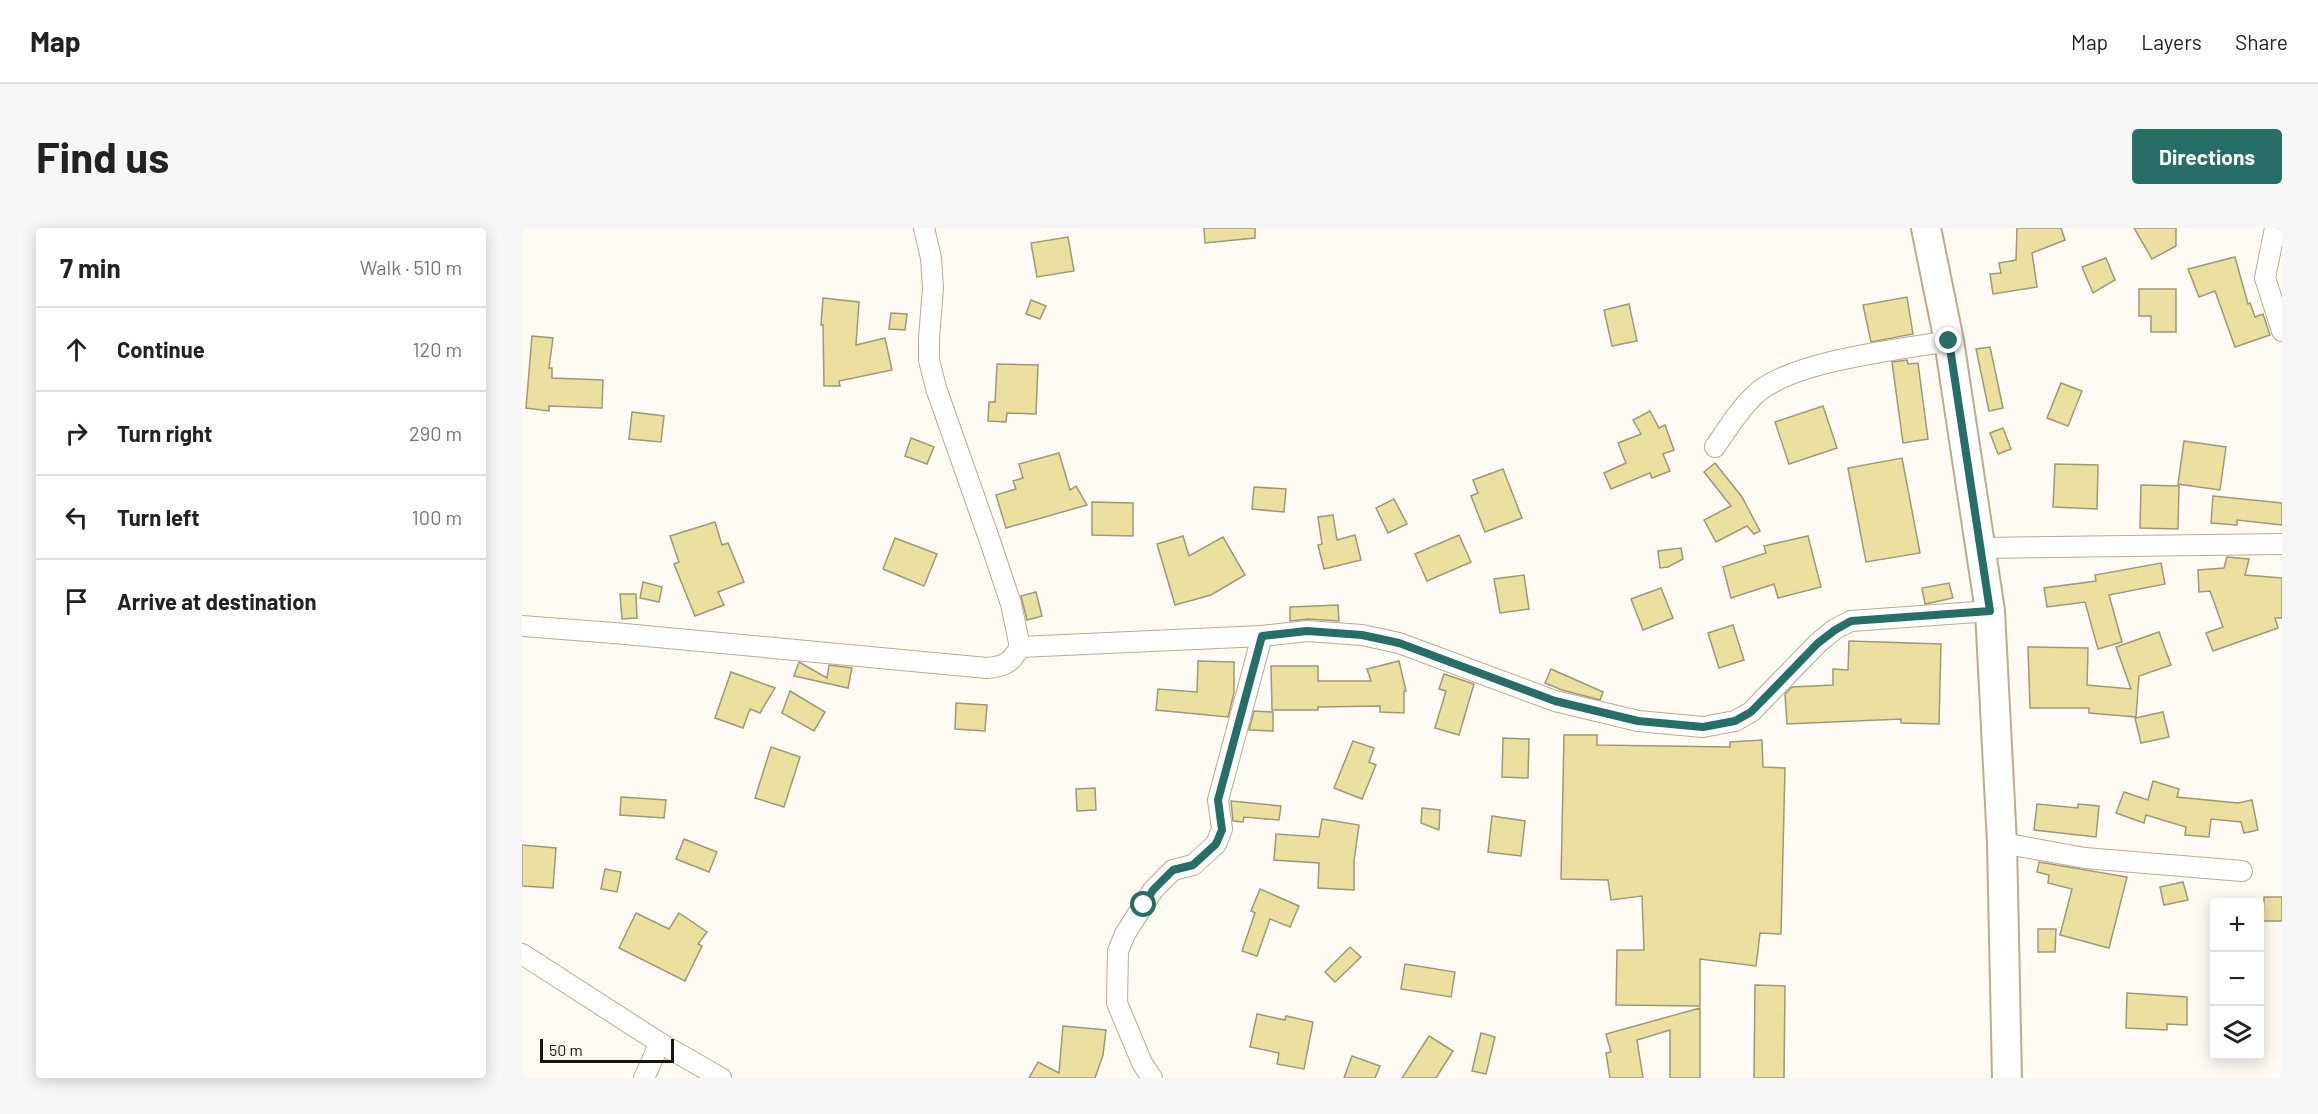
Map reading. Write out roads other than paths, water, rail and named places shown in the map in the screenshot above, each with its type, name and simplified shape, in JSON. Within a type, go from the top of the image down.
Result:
[{"type":"main road","points":[[1926,228],[1949,341],[1990,611],[2002,843],[2007,1078]]},
{"type":"street","points":[[522,626],[987,668],[1000,667],[1013,660],[1020,647],[1008,594],[936,388],[929,360],[933,288],[931,258],[924,228]]},
{"type":"street","points":[[2275,228],[2265,278],[2282,331]]},
{"type":"street","points":[[1715,447],[1748,402],[1769,385],[1786,376],[1855,358],[1949,341]]},
{"type":"street","points":[[1982,548],[2282,544]]},
{"type":"street","points":[[1020,647],[1262,636],[1307,631],[1362,635],[1399,643],[1555,701],[1638,721],[1703,727],[1735,721],[1751,712],[1818,643],[1851,621],[1990,611]]},
{"type":"street","points":[[1152,1078],[1142,1063],[1117,1003],[1118,951],[1125,934],[1153,890],[1173,870],[1193,865],[1216,844],[1222,830],[1218,800],[1262,636]]},
{"type":"street","points":[[2002,843],[2085,858],[2242,871]]},
{"type":"street","points":[[522,954],[714,1076]]},
{"type":"street","points":[[644,1078],[660,1043]]}]
